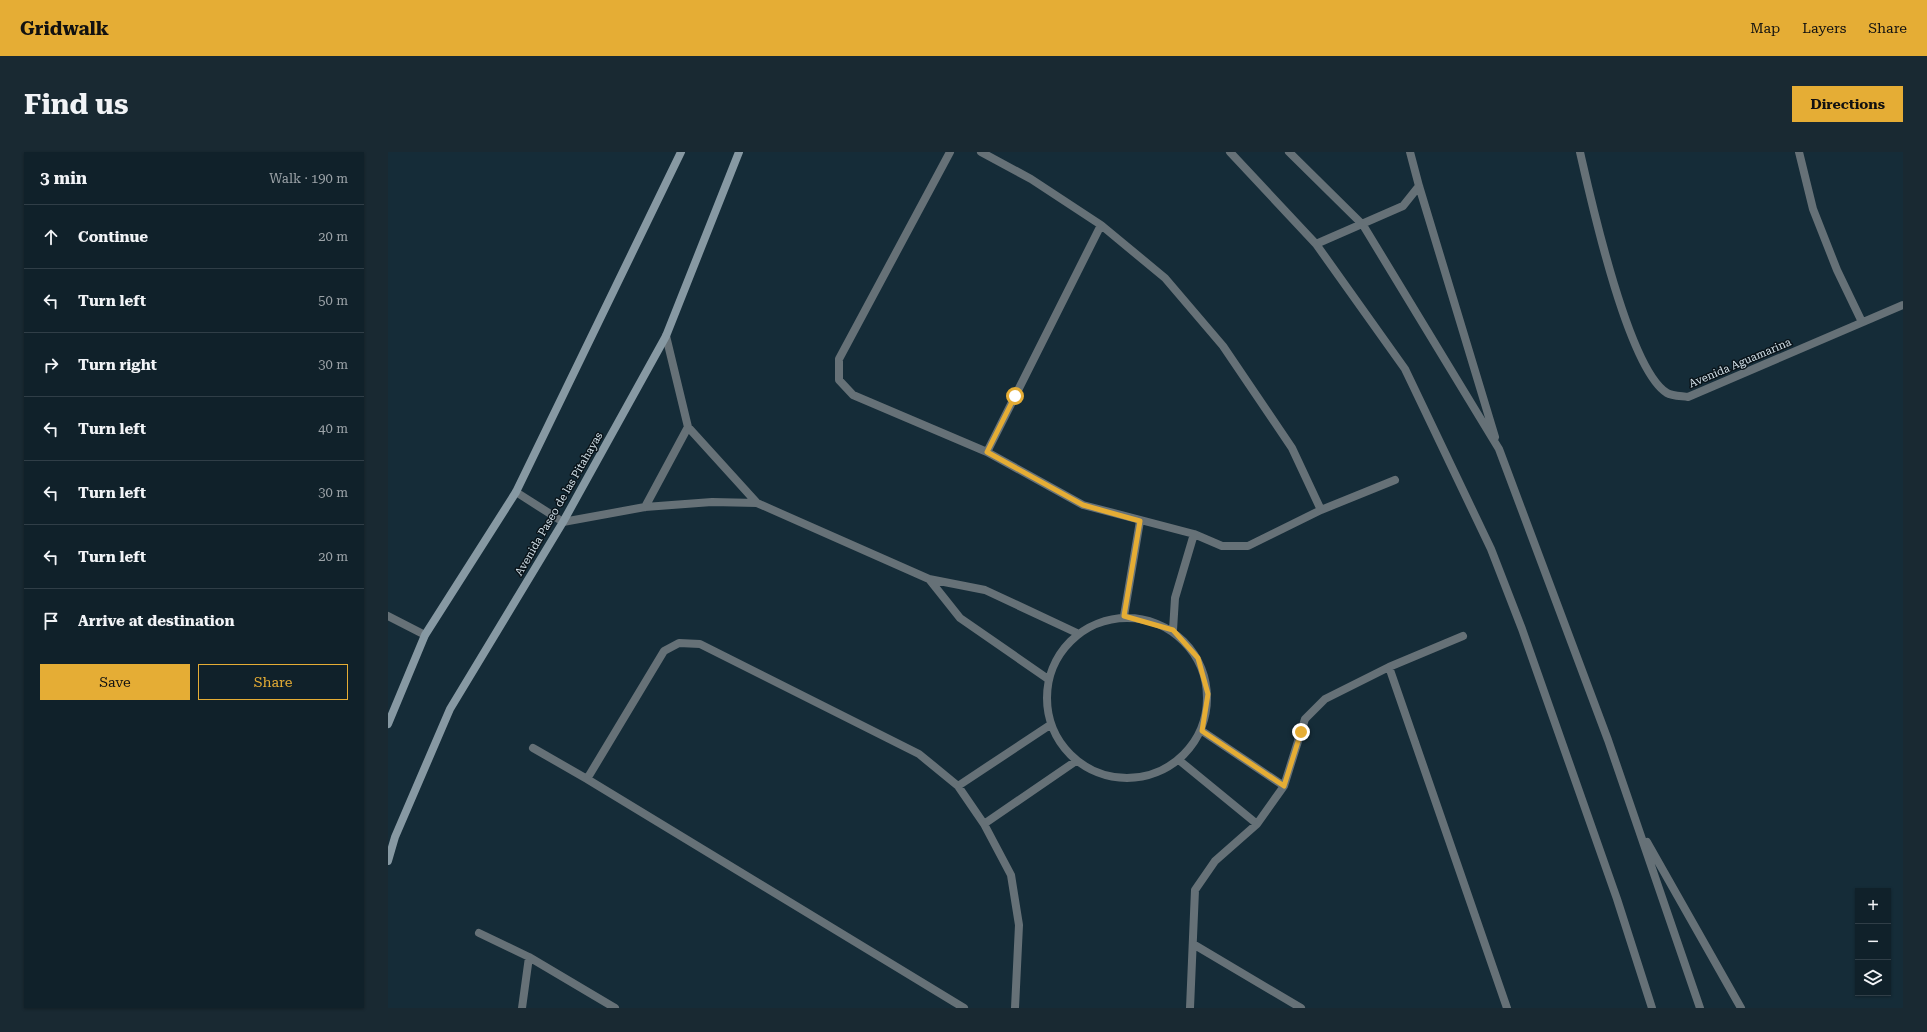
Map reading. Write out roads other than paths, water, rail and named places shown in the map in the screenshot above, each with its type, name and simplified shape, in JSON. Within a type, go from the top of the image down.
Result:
[{"type":"street","points":[[388,724],[425,635],[516,492],[682,152]]},
{"type":"street","name":"Avenida Paseo de las Pitahayas","points":[[388,861],[395,837],[450,709],[563,522],[666,336],[739,152]]},
{"type":"street","points":[[950,152],[839,359],[839,380],[853,395],[987,452],[1083,505],[1194,534],[1222,546],[1248,546],[1321,510],[1394,480]]},
{"type":"street","points":[[981,152],[1031,179],[1101,225],[1165,278],[1223,346],[1292,448],[1321,510]]},
{"type":"street","points":[[1230,152],[1316,244],[1405,369],[1491,549],[1522,629],[1617,900],[1652,1008]]},
{"type":"street","points":[[1289,152],[1363,225],[1499,449]]},
{"type":"street","points":[[1410,152],[1499,449],[1608,740],[1700,1008]]},
{"type":"street","name":"Avenida Aguamarina","points":[[1580,152],[1593,207],[1631,336],[1648,372],[1668,393],[1688,396],[1903,305]]},
{"type":"street","points":[[1799,152],[1814,208],[1837,270],[1862,322]]},
{"type":"street","points":[[1316,244],[1363,225],[1403,206],[1419,186]]},
{"type":"street","points":[[987,452],[1101,225]]},
{"type":"street","points":[[666,336],[688,427],[757,503]]},
{"type":"street","points":[[645,507],[688,427]]},
{"type":"street","points":[[516,492],[563,522],[645,507],[712,502],[757,503],[929,579],[985,590],[1077,633]]},
{"type":"street","points":[[1124,616],[1140,521]]},
{"type":"street","points":[[1173,630],[1175,598],[1194,534]]},
{"type":"street","points":[[929,579],[960,618],[1048,679]]},
{"type":"street","points":[[388,616],[425,635]]},
{"type":"street","points":[[1124,616],[1173,630],[1198,658],[1208,694],[1202,731],[1180,761],[1147,778],[1109,778],[1076,761],[1060,745],[1050,724],[1046,702],[1048,679],[1060,653],[1077,633],[1124,616]]},
{"type":"street","points":[[1190,1008],[1195,890],[1215,861],[1257,824],[1284,786],[1305,719],[1325,699],[1389,667],[1463,636]]},
{"type":"street","points":[[587,779],[664,651],[679,643],[700,644],[919,754],[958,786],[984,824],[1011,876],[1019,925],[1015,1008]]},
{"type":"street","points":[[1389,667],[1507,1008]]},
{"type":"street","points":[[958,786],[1050,724]]},
{"type":"street","points":[[1202,731],[1284,786]]},
{"type":"street","points":[[533,748],[587,779],[964,1008]]},
{"type":"street","points":[[984,824],[1076,761]]},
{"type":"street","points":[[1180,761],[1257,824]]},
{"type":"street","points":[[1637,824],[1741,1008]]},
{"type":"street","points":[[478,933],[529,957],[615,1008]]},
{"type":"street","points":[[1193,944],[1301,1008]]},
{"type":"street","points":[[522,1008],[529,957]]}]
